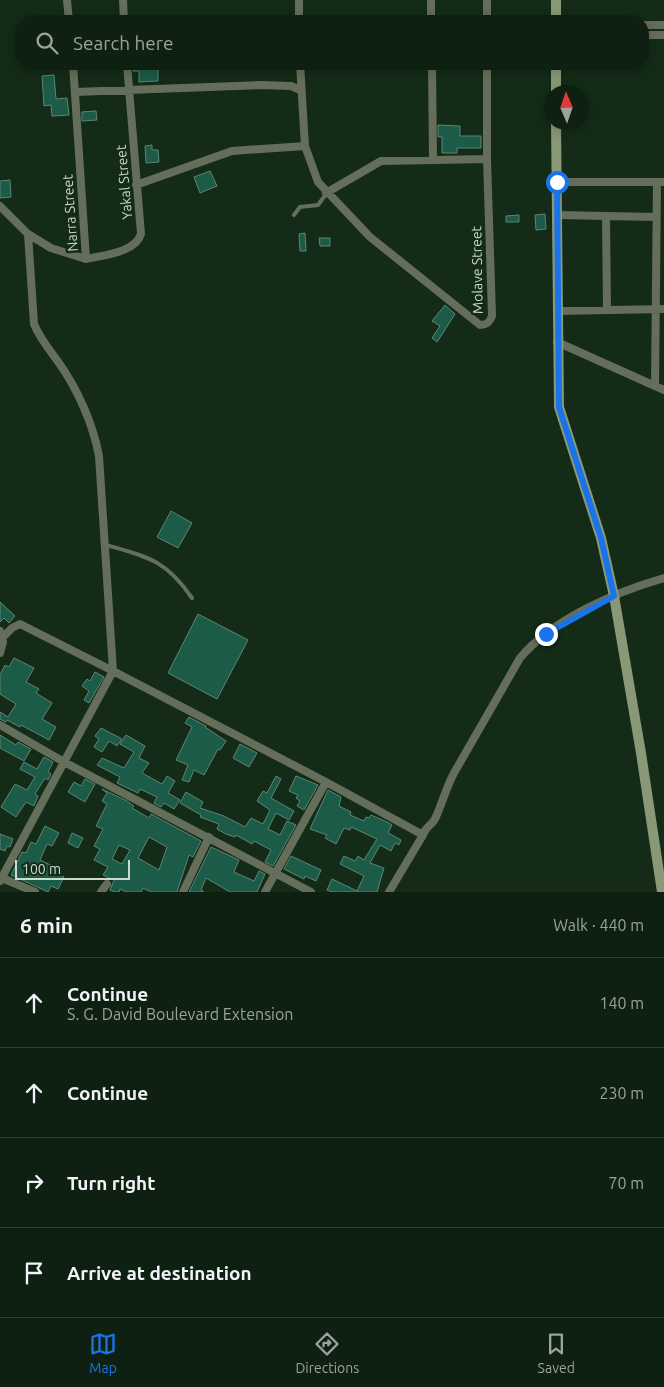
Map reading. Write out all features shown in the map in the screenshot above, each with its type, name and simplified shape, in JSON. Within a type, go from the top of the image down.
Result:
[{"type":"street","points":[[68,0],[69,15]]},
{"type":"street","points":[[123,0],[124,15]]},
{"type":"street","points":[[299,0],[299,15]]},
{"type":"street","points":[[431,0],[431,15]]},
{"type":"street","points":[[488,0],[488,15]]},
{"type":"street","points":[[556,0],[556,15]]},
{"type":"street","points":[[649,25],[664,25]]},
{"type":"street","points":[[649,36],[664,35]]},
{"type":"street","name":"Narra Street","points":[[0,206],[28,234],[51,248],[86,259],[73,70]]},
{"type":"street","name":"Yakal Street","points":[[86,259],[125,249],[139,240],[141,234],[127,70]]},
{"type":"street","points":[[300,70],[300,90],[305,120],[305,146],[318,182],[326,193],[381,161],[487,159]]},
{"type":"street","points":[[432,70],[433,160]]},
{"type":"street","name":"Molave Street","points":[[326,193],[370,237],[480,324],[484,325],[490,321],[492,316],[487,159],[487,70]]},
{"type":"street","points":[[556,70],[556,85]]},
{"type":"street","points":[[75,92],[262,85],[292,86],[300,90]]},
{"type":"street","points":[[556,130],[559,407],[596,521],[614,596],[660,858],[662,892]]},
{"type":"street","points":[[136,185],[232,150],[305,146]]},
{"type":"street","points":[[557,182],[660,182],[656,217],[660,251],[660,309],[655,386]]},
{"type":"street","points":[[557,215],[656,217]]},
{"type":"street","points":[[606,216],[607,310]]},
{"type":"street","points":[[28,234],[34,324],[39,337],[73,387],[96,439],[99,456],[103,545],[113,671],[1,880],[35,892]]},
{"type":"street","points":[[557,310],[660,309]]},
{"type":"street","points":[[557,342],[664,390]]},
{"type":"street","points":[[389,892],[423,835],[425,828],[435,819],[445,790],[520,658],[534,642],[551,630],[614,596],[664,578]]},
{"type":"street","points":[[0,653],[2,634],[20,624],[326,782],[423,835]]},
{"type":"street","points":[[0,724],[64,762],[209,836],[311,892]]},
{"type":"street","points":[[266,892],[326,782]]},
{"type":"street","points":[[183,892],[209,836]]},
{"type":"street","points":[[102,892],[107,884]]},
{"type":"lane","points":[[294,215],[300,207],[318,205],[326,193]]},
{"type":"lane","points":[[103,545],[150,558],[164,566],[182,583],[192,598]]},
{"type":"building","points":[[158,70],[158,81],[139,82],[139,71],[133,71]]},
{"type":"building","points":[[54,75],[56,99],[67,98],[69,115],[52,116],[51,105],[44,106],[42,76]]},
{"type":"building","points":[[96,111],[97,120],[82,121],[82,112]]},
{"type":"building","points":[[438,125],[460,126],[460,136],[481,136],[481,148],[457,148],[457,153],[442,153],[442,137],[438,137]]},
{"type":"building","points":[[152,145],[152,150],[158,150],[159,162],[146,163],[145,146]]},
{"type":"building","points":[[210,171],[217,186],[200,193],[194,177]]},
{"type":"building","points":[[10,180],[11,197],[0,198],[0,181]]},
{"type":"building","points":[[545,214],[546,229],[536,230],[535,215]]},
{"type":"building","points":[[519,215],[519,222],[506,222],[506,216]]},
{"type":"building","points":[[305,233],[306,251],[300,251],[299,234]]},
{"type":"building","points":[[319,238],[330,238],[330,246],[320,246]]},
{"type":"building","points":[[445,305],[455,314],[437,342],[432,338],[440,326],[432,321]]},
{"type":"building","points":[[171,511],[192,523],[178,548],[157,537]]},
{"type":"building","points":[[0,602],[15,616],[9,623],[4,618],[0,622]]},
{"type":"building","points":[[198,614],[248,640],[217,699],[168,673]]},
{"type":"building","points":[[14,658],[34,668],[26,682],[39,689],[36,693],[52,703],[42,719],[56,727],[49,740],[21,725],[20,727],[7,720],[6,722],[0,719],[0,712],[8,717],[16,704],[0,694],[0,675],[5,665],[9,667]]},
{"type":"building","points":[[95,672],[104,677],[89,703],[84,700],[89,691],[82,686],[87,679],[90,681]]},
{"type":"building","points":[[189,717],[206,726],[226,741],[220,750],[218,749],[204,775],[194,770],[189,782],[182,780],[188,765],[176,760],[192,727],[185,723]]},
{"type":"building","points":[[101,728],[122,739],[117,746],[109,741],[102,752],[94,747],[99,739],[95,736]]},
{"type":"building","points":[[0,735],[16,745],[18,742],[31,749],[24,761],[0,748]]},
{"type":"building","points":[[126,735],[145,746],[139,758],[149,763],[142,773],[162,784],[167,776],[175,781],[168,793],[180,800],[174,809],[164,803],[161,807],[154,803],[157,797],[140,789],[138,793],[117,783],[120,777],[97,765],[102,758],[124,768],[134,752],[120,744]]},
{"type":"building","points":[[240,744],[257,753],[249,767],[233,758]]},
{"type":"building","points":[[44,757],[53,762],[48,772],[51,774],[48,780],[45,778],[35,794],[38,796],[34,806],[26,802],[16,817],[1,807],[15,784],[27,790],[35,777],[20,769],[24,762],[37,769]]},
{"type":"building","points":[[276,776],[281,779],[271,798],[294,811],[289,820],[276,813],[268,829],[280,835],[287,821],[296,825],[273,866],[265,862],[271,850],[254,841],[252,844],[236,835],[235,837],[226,834],[217,829],[219,824],[200,817],[201,815],[180,803],[186,792],[203,802],[200,808],[224,816],[245,827],[251,818],[263,824],[270,810],[257,801],[263,791],[267,793]]},
{"type":"building","points":[[296,776],[318,785],[304,810],[297,806],[300,801],[296,798],[298,795],[289,791]]},
{"type":"building","points":[[85,779],[95,784],[85,802],[68,792],[74,782],[81,786]]},
{"type":"building","points":[[102,789],[127,801],[134,806],[132,808],[149,818],[151,814],[201,841],[193,857],[189,855],[177,892],[151,892],[143,888],[141,892],[126,892],[120,889],[119,892],[115,892],[110,890],[114,880],[103,875],[108,867],[94,860],[100,849],[94,846],[103,829],[96,826],[107,804],[102,801],[107,793]],"holes":[[[149,837],[167,847],[159,870],[138,858]],[[119,845],[130,850],[122,864],[112,859]]]},
{"type":"building","points":[[328,790],[341,797],[339,806],[351,812],[350,815],[364,821],[366,817],[369,818],[371,815],[387,822],[392,825],[388,833],[401,840],[399,845],[395,843],[391,851],[380,845],[370,863],[384,868],[377,892],[332,892],[327,890],[332,879],[357,891],[364,876],[340,864],[344,856],[355,861],[358,856],[364,860],[377,839],[351,827],[350,830],[344,828],[336,844],[325,838],[327,835],[310,829]]},
{"type":"building","points":[[45,826],[59,833],[52,846],[47,844],[40,860],[59,869],[57,874],[64,877],[58,889],[51,886],[48,892],[11,875],[22,852],[26,853],[31,842],[36,844]]},
{"type":"building","points":[[72,833],[83,838],[78,848],[68,843]]},
{"type":"building","points":[[0,834],[13,839],[10,847],[7,846],[5,851],[0,849]]},
{"type":"building","points":[[211,847],[239,860],[234,872],[254,881],[259,871],[265,874],[257,892],[230,892],[206,878],[201,890],[204,892],[189,892]]},
{"type":"building","points":[[291,856],[321,870],[316,881],[305,876],[304,879],[284,869]]},
{"type":"route","points":[[546,634],[575,616],[614,596],[601,538],[559,407],[557,182]]}]
